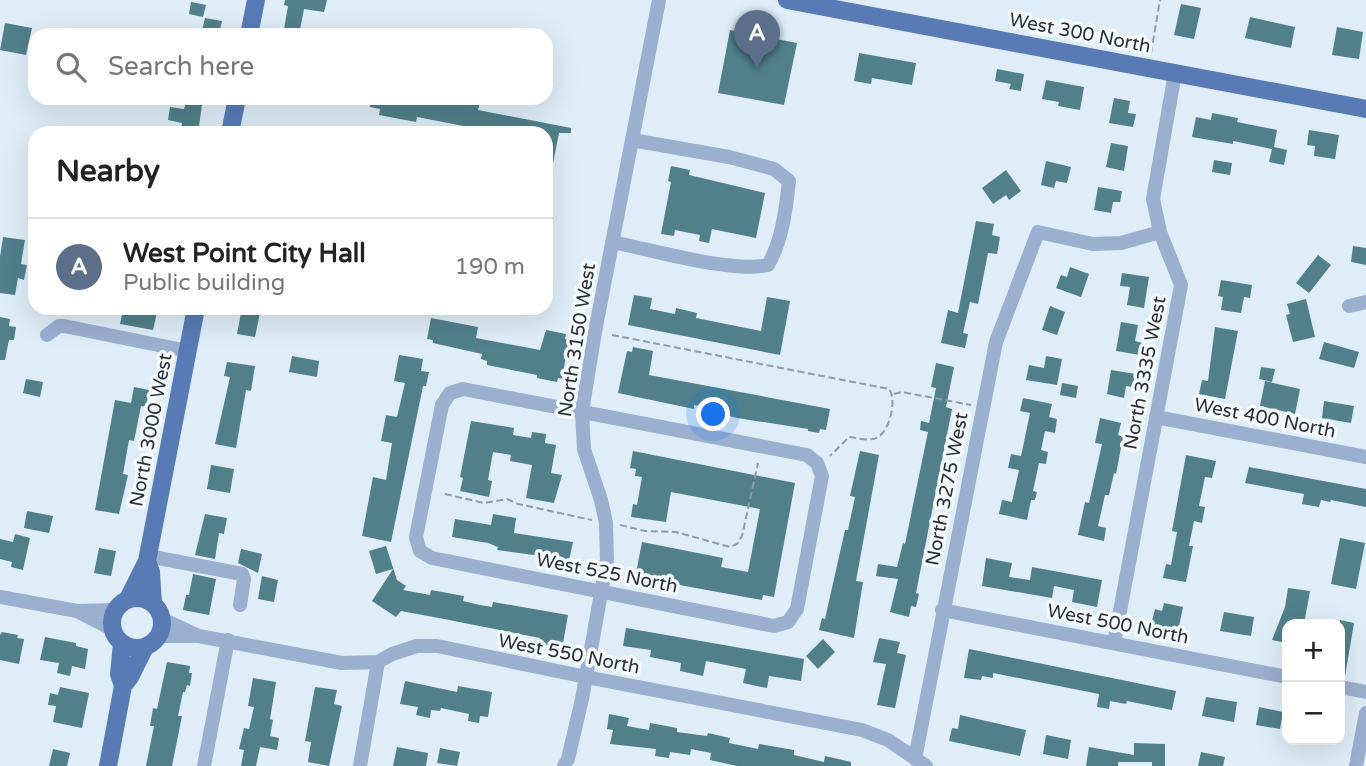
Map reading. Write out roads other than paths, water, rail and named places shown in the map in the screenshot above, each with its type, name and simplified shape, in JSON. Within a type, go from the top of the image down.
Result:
[{"type":"main road","points":[[250,28],[256,0]]},
{"type":"main road","name":"West 300 North","points":[[787,0],[1366,109]]},
{"type":"main road","points":[[231,126],[236,105]]},
{"type":"main road","name":"North 3000 West","points":[[122,604],[147,558],[195,315]]},
{"type":"main road","name":"North 3000 West","points":[[147,558],[151,572],[154,626]]},
{"type":"main road","points":[[108,766],[123,686],[154,626],[148,600],[137,597],[122,604],[111,620],[117,636],[119,674],[123,686]]},
{"type":"main road","points":[[117,636],[136,648],[154,626]]},
{"type":"street","name":"North 3150 West","points":[[564,766],[571,747],[586,677],[607,560],[606,523],[584,449],[582,412],[659,0]]},
{"type":"street","name":"North 3335 West","points":[[1114,643],[1181,285],[1160,232],[1153,199],[1175,73]]},
{"type":"street","points":[[612,242],[703,261],[755,268],[768,265],[776,251],[787,203],[789,181],[774,169],[632,139]]},
{"type":"street","name":"North 3275 West","points":[[920,762],[942,610],[996,342],[1038,232],[1093,244],[1121,243],[1160,232]]},
{"type":"street","points":[[1349,306],[1366,302]]},
{"type":"street","points":[[47,335],[51,330],[64,326],[188,351]]},
{"type":"street","name":"West 525 North","points":[[463,389],[582,412],[824,459],[797,609],[788,622],[774,626],[432,558],[420,551],[416,537],[442,405],[450,393],[463,389]]},
{"type":"street","name":"West 400 North","points":[[1156,417],[1366,457]]},
{"type":"street","points":[[147,558],[242,574],[244,579],[240,605]]},
{"type":"street","points":[[0,597],[77,611],[122,604]]},
{"type":"street","name":"West 500 North","points":[[942,610],[1282,676]]},
{"type":"street","points":[[77,611],[117,636]]},
{"type":"street","name":"West 550 North","points":[[154,626],[342,663],[379,662],[392,654],[417,646],[437,646],[862,730],[888,740],[920,762]]},
{"type":"street","points":[[204,766],[228,640]]},
{"type":"street","points":[[360,766],[379,662]]},
{"type":"street","points":[[1345,688],[1366,692]]},
{"type":"street","points":[[1356,766],[1366,713]]},
{"type":"place","name":"West Point City Hall","points":[[757,68]]}]
